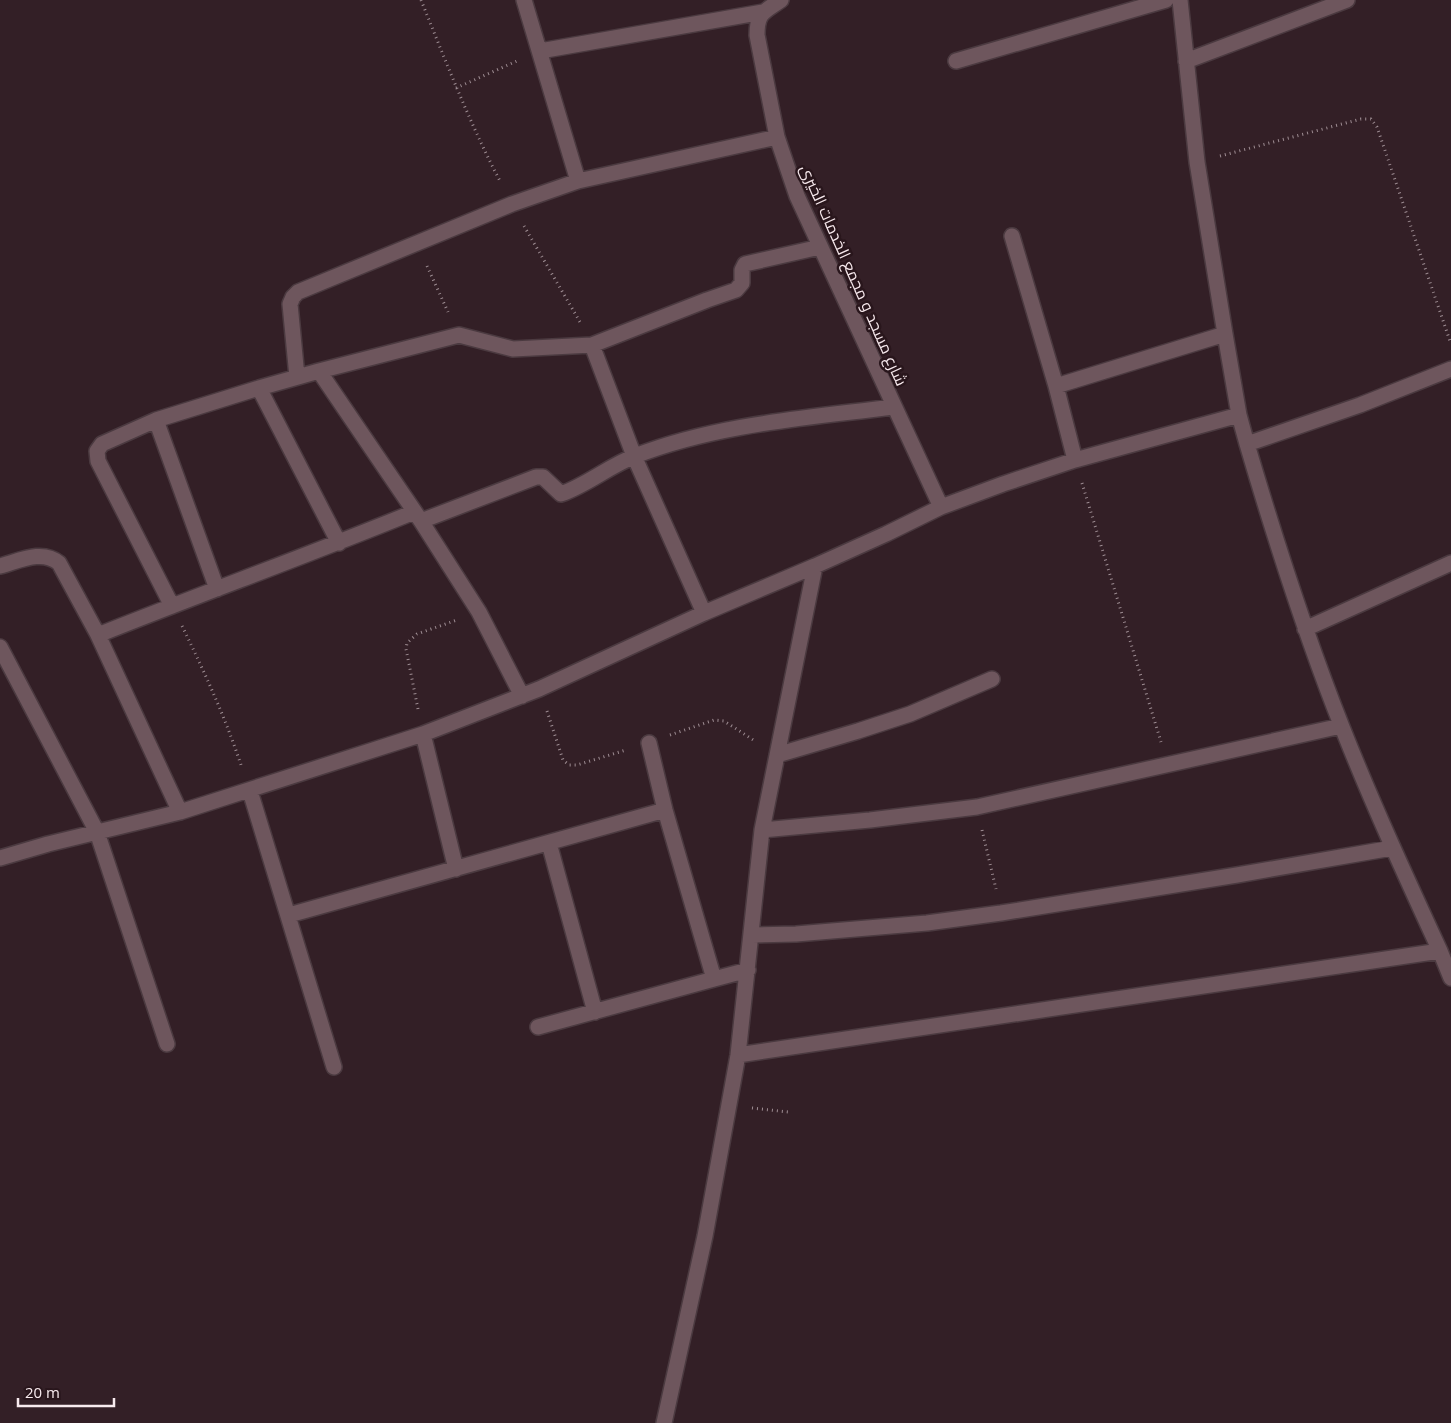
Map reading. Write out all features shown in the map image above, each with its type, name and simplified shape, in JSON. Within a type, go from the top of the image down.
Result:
[{"type":"street","points":[[524,0],[578,182]]},
{"type":"street","points":[[540,51],[763,12],[781,0]]},
{"type":"street","points":[[956,62],[1166,0]]},
{"type":"street","points":[[1180,0],[1197,162],[1239,415],[1247,444],[1306,629],[1341,726],[1392,848],[1451,978]]},
{"type":"street","points":[[1186,61],[1347,0]]},
{"type":"street","name":"شارع مسجد و مجمع الخدمات الخيرى","points":[[763,12],[757,22],[757,35],[777,137],[798,196],[893,407],[941,507]]},
{"type":"street","points":[[297,377],[290,304],[292,297],[298,292],[512,204],[578,182],[777,137]]},
{"type":"street","points":[[1012,236],[1056,386],[1075,460]]},
{"type":"street","points":[[172,606],[98,461],[97,451],[102,444],[156,420],[259,388],[459,335],[512,349],[592,345],[736,290],[742,283],[742,270],[745,264],[820,247]]},
{"type":"street","points":[[1056,386],[1225,334]]},
{"type":"street","points":[[592,345],[634,456],[704,613]]},
{"type":"street","points":[[1247,444],[1360,405],[1451,369]]},
{"type":"street","points":[[319,371],[417,516],[478,612],[522,696]]},
{"type":"street","points":[[259,388],[339,543]]},
{"type":"street","points":[[98,635],[339,543],[536,477],[543,477],[561,494],[634,456],[696,437],[734,429],[893,407]]},
{"type":"street","points":[[0,858],[48,844],[180,812],[424,734],[539,689],[704,613],[886,534],[941,507],[1075,460],[1239,415]]},
{"type":"street","points":[[156,420],[217,589]]},
{"type":"street","points":[[0,566],[37,556],[54,558],[59,563],[98,635],[180,812]]},
{"type":"street","points":[[1306,629],[1451,563]]},
{"type":"street","points":[[664,1423],[705,1236],[738,1055],[762,830],[815,566]]},
{"type":"street","points":[[0,647],[98,832],[167,1044]]},
{"type":"street","points":[[777,755],[910,714],[992,679]]},
{"type":"street","points":[[762,830],[870,820],[977,807],[1341,726]]},
{"type":"street","points":[[424,734],[456,869]]},
{"type":"street","points":[[649,743],[665,810],[714,979]]},
{"type":"street","points":[[250,791],[334,1068]]},
{"type":"street","points":[[289,916],[665,810]]},
{"type":"street","points":[[549,843],[595,1012]]},
{"type":"street","points":[[752,935],[796,934],[918,924],[1001,913],[1392,848]]},
{"type":"street","points":[[738,1055],[1440,951]]},
{"type":"street","points":[[538,1027],[748,970]]},
{"type":"path","points":[[421,0],[482,147],[592,345]]},
{"type":"path","points":[[456,88],[540,51]]},
{"type":"path","points":[[1197,162],[1361,118],[1371,119],[1377,127],[1451,344]]},
{"type":"path","points":[[416,242],[459,335]]},
{"type":"path","points":[[1075,460],[1168,764]]},
{"type":"path","points":[[172,606],[222,712],[250,791]]},
{"type":"path","points":[[424,734],[406,649],[407,643],[416,634],[478,612]]},
{"type":"path","points":[[539,689],[563,760],[569,765],[577,765],[649,743],[714,720],[724,721],[777,755]]},
{"type":"path","points":[[977,807],[1001,913]]},
{"type":"path","points":[[728,1106],[788,1112]]}]
